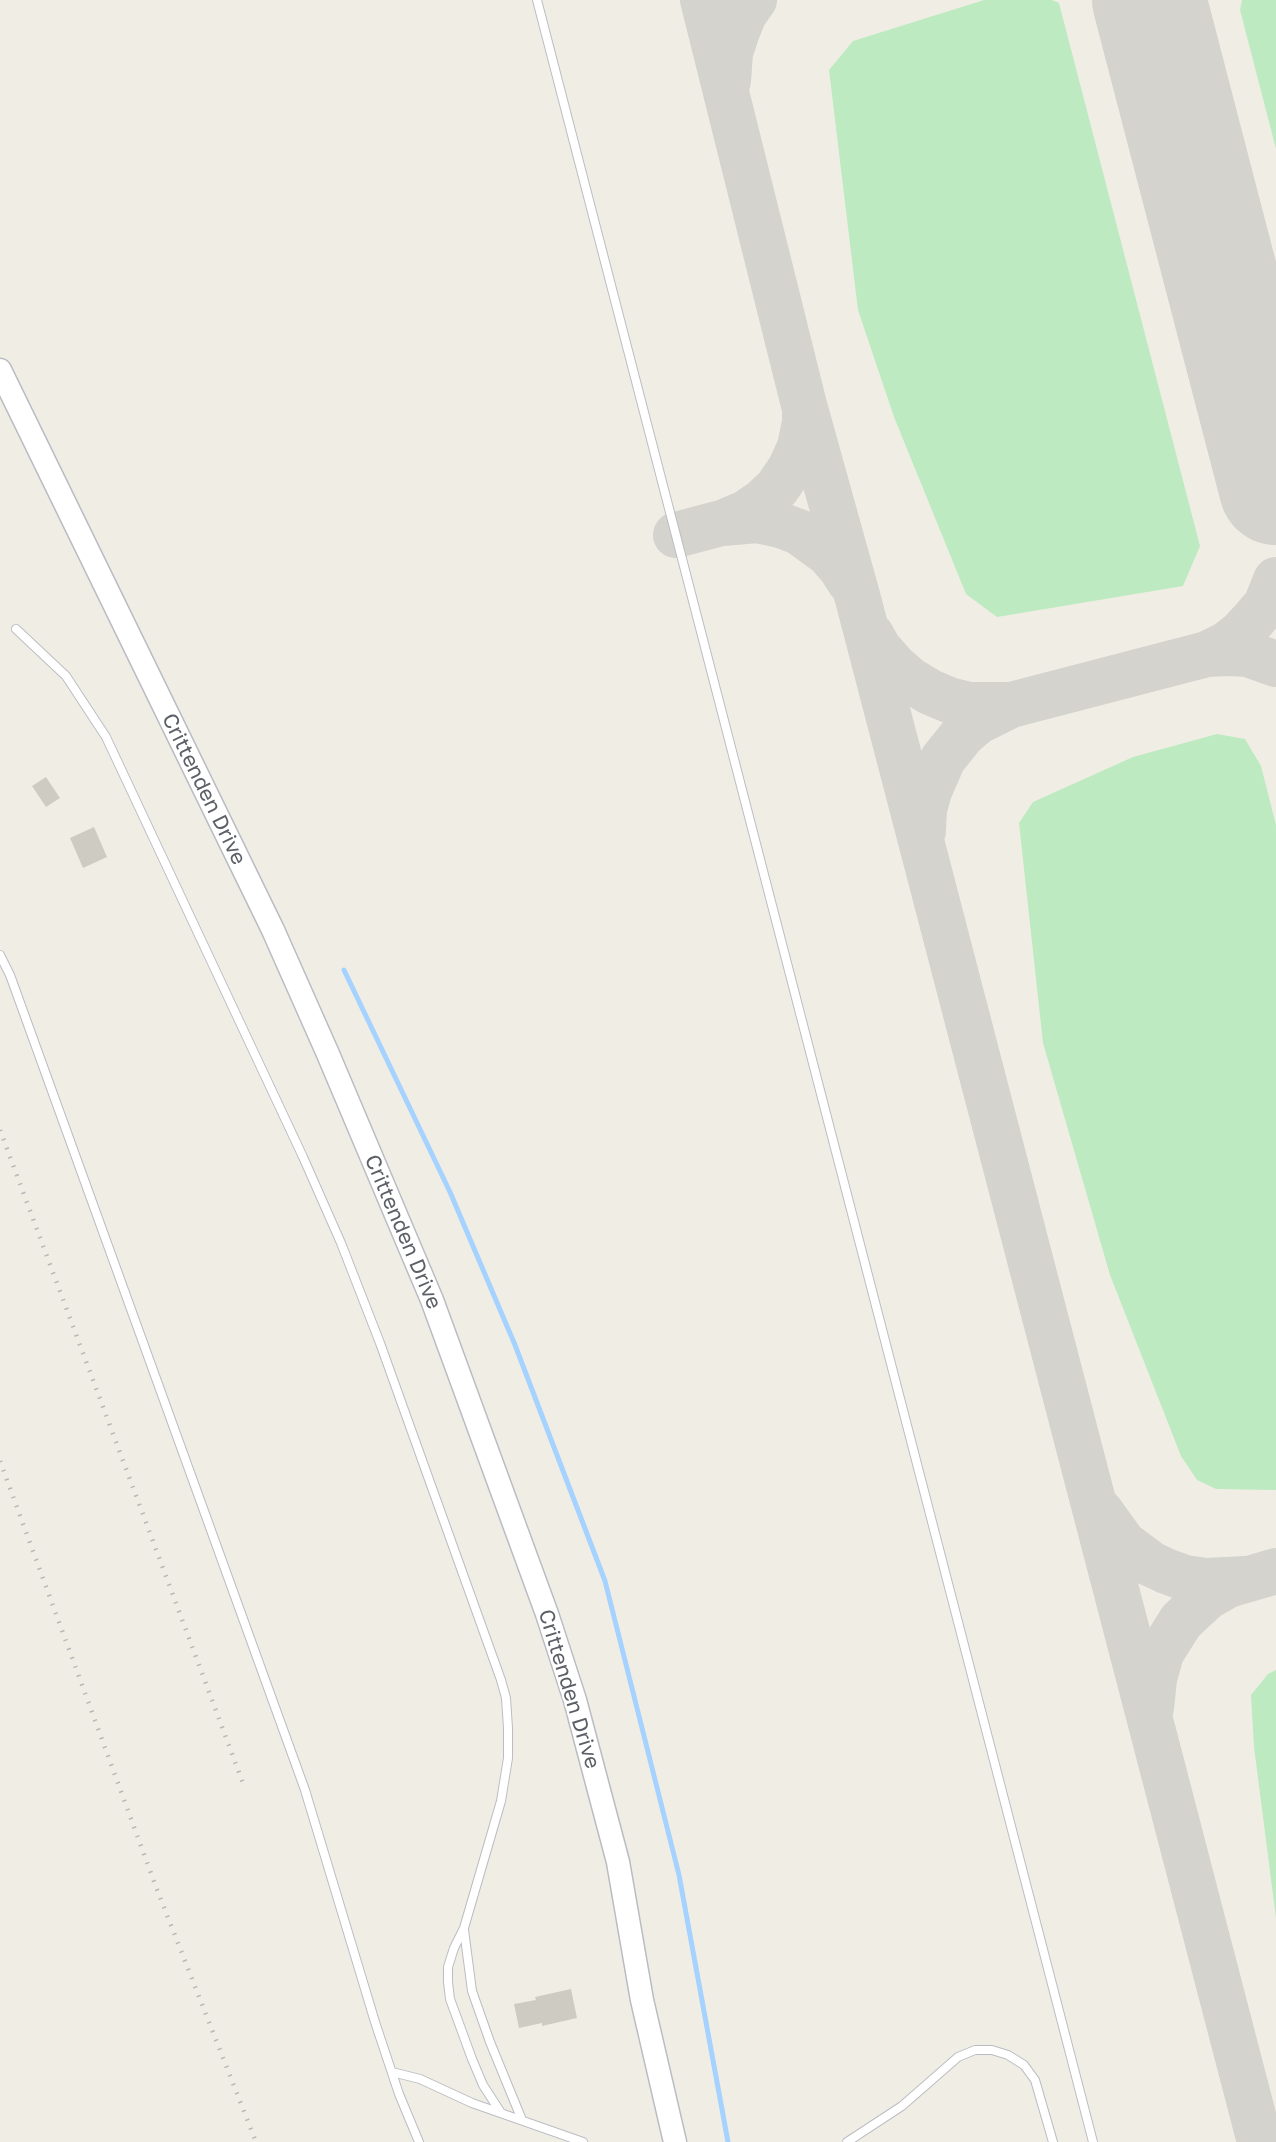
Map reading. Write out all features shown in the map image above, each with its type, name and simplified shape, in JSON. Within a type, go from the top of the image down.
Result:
[{"type":"street","name":"Crittenden Drive","points":[[0,370],[273,930],[328,1054],[440,1321],[547,1614],[575,1700],[618,1862],[642,2000],[675,2142]]},
{"type":"lane","points":[[537,0],[1093,2142]]},
{"type":"lane","points":[[16,629],[66,676],[106,737],[298,1146],[341,1243],[380,1343],[501,1680],[506,1698],[508,1728],[508,1758],[501,1801],[464,1928],[448,1966],[450,1999],[483,2085],[501,2113]]},
{"type":"lane","points":[[0,956],[10,975],[305,1790],[392,2072],[419,2142]]},
{"type":"lane","points":[[464,1928],[472,1991],[522,2120]]},
{"type":"lane","points":[[847,2142],[902,2106],[958,2058],[975,2050],[992,2050],[1008,2055],[1024,2065],[1035,2080],[1053,2142]]},
{"type":"lane","points":[[392,2072],[420,2079],[444,2091],[583,2142]]},
{"type":"green space","points":[[984,0],[1052,0],[1059,3],[1200,546],[1183,586],[997,617],[966,594],[894,417],[858,310],[829,70],[853,41]]},
{"type":"green space","points":[[1242,0],[1276,0],[1276,149],[1240,10]]},
{"type":"green space","points":[[1217,734],[1245,739],[1261,766],[1276,825],[1276,1490],[1216,1489],[1197,1480],[1181,1456],[1110,1275],[1043,1043],[1019,823],[1033,802],[1133,757]]},
{"type":"green space","points":[[1276,1670],[1276,1918],[1254,1747],[1251,1695],[1268,1674]]},
{"type":"building","points":[[46,777],[60,798],[46,807],[32,786]]},
{"type":"building","points":[[94,827],[107,857],[83,868],[70,838]]},
{"type":"building","points":[[571,1989],[577,2018],[542,2026],[542,2023],[519,2028],[514,2004]]},
{"type":"waterway","points":[[344,970],[450,1192],[515,1345],[605,1581],[679,1875],[728,2142]]},
{"type":"taxiway","points":[[703,0],[804,405],[858,599],[1260,2142]]},
{"type":"taxiway","points":[[728,81],[730,53],[736,34],[744,14],[754,0]]},
{"type":"taxiway","points":[[1155,0],[1232,253],[1276,368]]},
{"type":"taxiway","points":[[676,535],[725,522],[746,513],[777,488],[790,469],[800,447],[805,412]]},
{"type":"taxiway","points":[[723,523],[757,520],[799,532],[829,554],[850,582]]},
{"type":"taxiway","points":[[1011,705],[1207,654],[1227,644],[1241,633],[1266,605],[1276,580]]},
{"type":"taxiway","points":[[871,635],[879,649],[894,666],[910,680],[930,692],[970,705],[1011,705],[977,722],[963,734],[943,759],[929,791],[924,809],[923,831]]},
{"type":"taxiway","points":[[1207,654],[1248,654],[1276,664]]},
{"type":"taxiway","points":[[1100,1511],[1124,1544],[1151,1564],[1185,1578],[1206,1581],[1245,1579]]},
{"type":"taxiway","points":[[1151,1708],[1154,1679],[1161,1653],[1181,1621],[1207,1597],[1228,1585],[1276,1571]]},
{"type":"runway","points":[[1149,0],[1276,488]]},
{"type":"railway","points":[[0,1130],[244,1786]]},
{"type":"railway","points":[[0,1461],[156,1887],[256,2142]]}]
